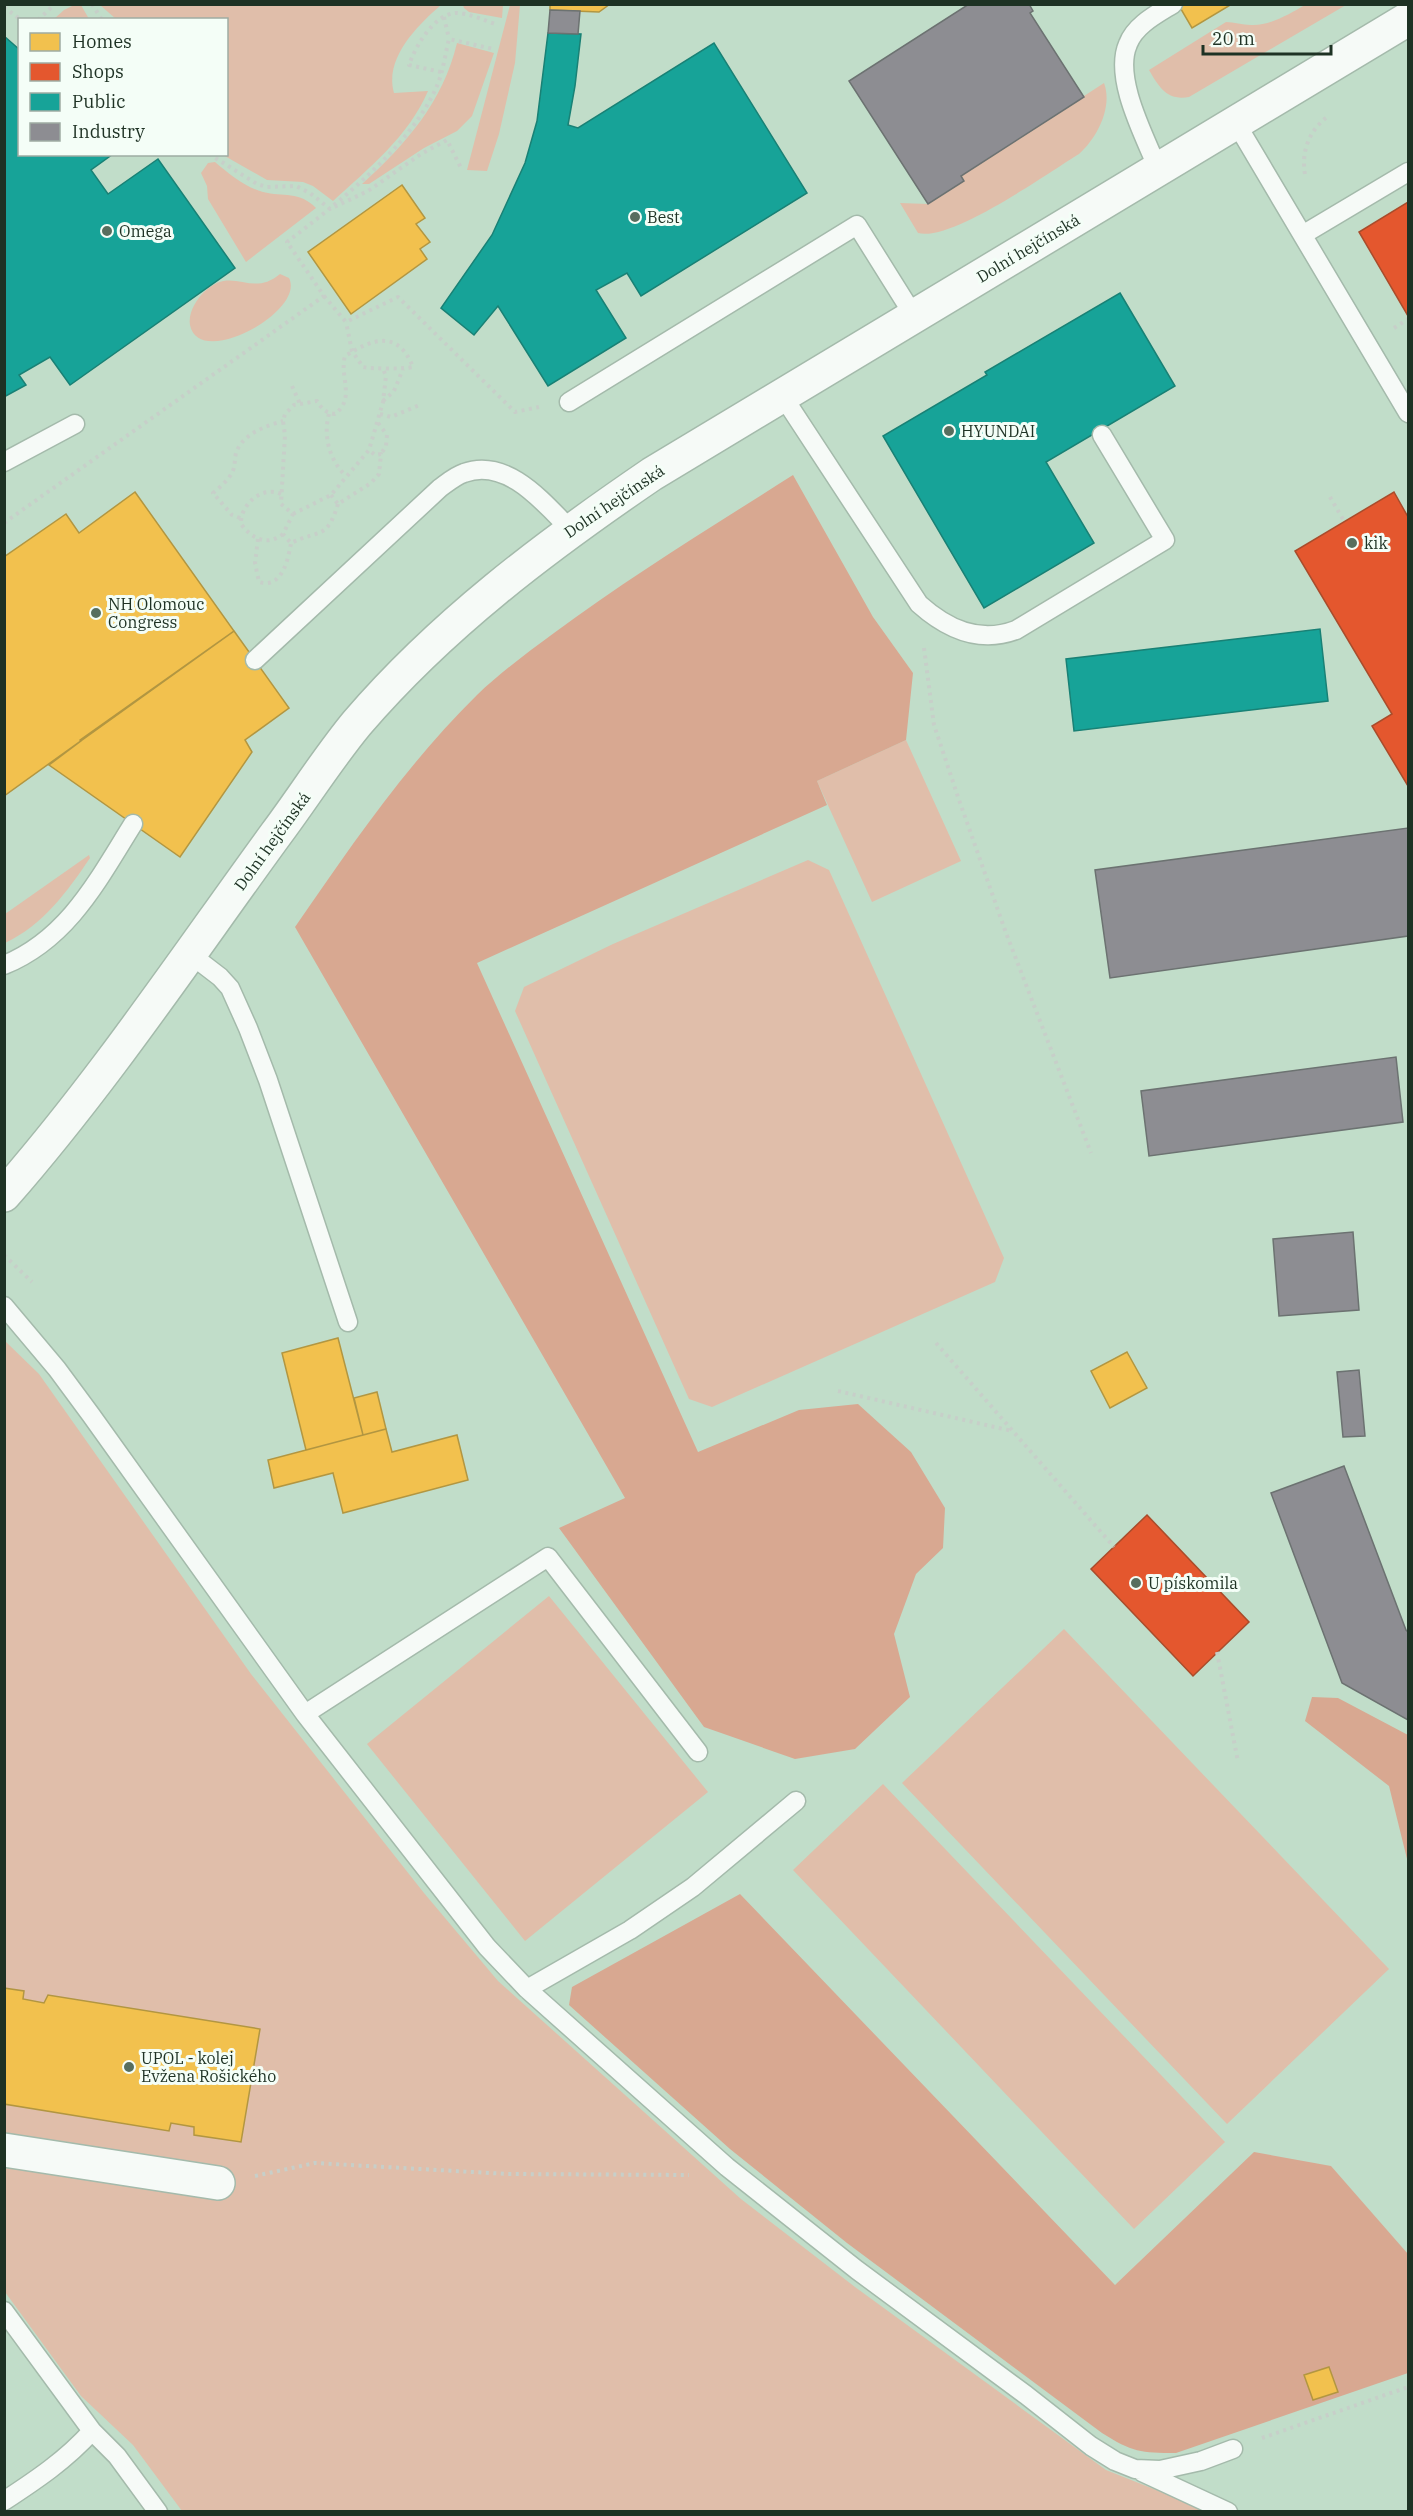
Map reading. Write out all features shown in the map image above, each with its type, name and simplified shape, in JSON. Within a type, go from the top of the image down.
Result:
[{"type":"main road","name":"Dolní hejčínská","points":[[4,1195],[141,1022],[356,724],[412,664],[513,573],[570,529],[652,474],[1408,19]]},
{"type":"main road","points":[[4,2150],[218,2183]]},
{"type":"lane","points":[[1158,169],[1133,107],[1125,80],[1124,60],[1128,44],[1137,30],[1173,4]]},
{"type":"lane","points":[[1236,123],[1304,234],[1408,413]]},
{"type":"lane","points":[[1304,234],[1408,172]]},
{"type":"lane","points":[[568,402],[857,225],[914,316]]},
{"type":"lane","points":[[782,395],[919,604],[933,617],[957,631],[985,637],[1001,636],[1016,630],[1165,540],[1102,435]]},
{"type":"lane","points":[[4,462],[75,424]]},
{"type":"lane","points":[[255,660],[440,488],[463,473],[478,470],[493,471],[513,478],[543,502],[570,529]]},
{"type":"lane","points":[[4,965],[36,950],[57,933],[97,880],[132,824]]},
{"type":"lane","points":[[190,954],[220,977],[230,988],[248,1028],[276,1102],[348,1322]]},
{"type":"lane","points":[[4,1306],[57,1369],[91,1415],[305,1714],[487,1947],[527,1989],[727,2167],[857,2270],[1026,2395],[1090,2446],[1115,2461],[1228,2511]]},
{"type":"lane","points":[[305,1714],[548,1557],[698,1752]]},
{"type":"lane","points":[[527,1989],[630,1930],[693,1887],[796,1801]]},
{"type":"lane","points":[[4,2311],[92,2432],[117,2456],[158,2511]]},
{"type":"lane","points":[[4,2501],[52,2469],[92,2432]]},
{"type":"lane","points":[[1136,2469],[1160,2470],[1177,2467],[1233,2449]]},
{"type":"path","points":[[40,18],[55,4]]},
{"type":"path","points":[[92,4],[101,18]]},
{"type":"path","points":[[4,7],[18,18]]},
{"type":"path","points":[[441,72],[409,65],[413,50],[428,31],[444,17],[456,13],[498,25]]},
{"type":"path","points":[[293,514],[281,504],[285,435],[283,421],[289,409],[317,401],[322,409],[329,414],[335,414],[345,403],[346,382],[343,364],[345,356],[352,351],[382,340],[389,340],[407,352],[413,367],[371,369],[363,367],[352,351],[346,322],[324,296],[287,242],[330,210],[387,154],[430,100],[441,72],[449,39],[444,17]]},
{"type":"path","points":[[449,39],[493,49]]},
{"type":"path","points":[[1328,220],[1311,191],[1305,172],[1304,158],[1306,146],[1317,125],[1330,114]]},
{"type":"path","points":[[330,210],[368,191],[421,154],[447,140],[462,170]]},
{"type":"path","points":[[212,156],[257,184],[267,187],[296,186],[310,193],[330,210]]},
{"type":"path","points":[[4,523],[324,296]]},
{"type":"path","points":[[346,322],[398,297],[515,412],[568,402]]},
{"type":"path","points":[[281,494],[274,491],[255,498],[243,509],[240,518],[246,531],[258,539],[271,541],[283,534],[293,514],[331,495],[369,450],[383,402],[386,376],[382,367]]},
{"type":"path","points":[[383,402],[394,391],[403,369]]},
{"type":"path","points":[[292,386],[300,404]]},
{"type":"path","points":[[380,414],[391,417],[422,404]]},
{"type":"path","points":[[329,414],[325,428],[326,436],[334,462],[346,476]]},
{"type":"path","points":[[240,518],[232,515],[213,493],[230,476],[235,467],[237,449],[243,442],[260,430],[283,421]]},
{"type":"path","points":[[291,543],[327,529],[333,520],[338,504],[371,483],[379,474],[381,454],[386,447],[387,435],[378,423]]},
{"type":"path","points":[[369,450],[375,456],[381,454]]},
{"type":"path","points":[[331,495],[338,504]]},
{"type":"path","points":[[1330,496],[1344,521]]},
{"type":"path","points":[[283,534],[291,543]]},
{"type":"path","points":[[258,539],[256,573],[259,582],[266,584],[274,582],[285,568],[291,543]]},
{"type":"path","points":[[933,617],[924,646],[934,725],[1006,933],[1091,1153]]},
{"type":"path","points":[[4,1255],[32,1282]]},
{"type":"path","points":[[936,1343],[1114,1547]]},
{"type":"path","points":[[838,1391],[1012,1431]]},
{"type":"path","points":[[1217,1652],[1238,1762]]},
{"type":"path","points":[[218,2183],[315,2163],[520,2175],[710,2176],[727,2167]]},
{"type":"path","points":[[1233,2449],[1408,2387]]},
{"type":"shaded area","points":[[74,5],[81,5],[88,18],[55,18]]},
{"type":"shaded area","points":[[100,5],[441,5],[413,32],[398,55],[394,67],[392,80],[394,93],[428,91],[420,107],[399,137],[333,201],[313,186],[303,182],[267,180],[225,156],[228,156],[228,18],[115,18]]},
{"type":"shaded area","points":[[463,5],[503,5],[502,18],[469,12]]},
{"type":"shaded area","points":[[510,5],[520,5],[515,63],[499,134],[487,171],[467,170]]},
{"type":"shaded area","points":[[1305,5],[1346,5],[1189,97],[1169,95],[1160,87],[1149,70],[1226,22],[1248,25],[1265,24]]},
{"type":"shaded area","points":[[457,43],[494,53],[472,116],[457,131],[424,148],[369,184],[362,184],[421,121],[442,84]]},
{"type":"shaded area","points":[[1104,83],[1106,102],[1102,121],[1092,140],[1079,154],[975,217],[933,233],[918,233],[900,203],[928,204],[961,176]]},
{"type":"shaded area","points":[[215,162],[250,187],[263,192],[304,199],[316,208],[246,262],[208,199],[207,186],[201,173],[208,163]]},
{"type":"shaded area","points":[[280,274],[289,278],[290,291],[282,306],[268,319],[249,331],[230,339],[212,341],[198,337],[190,325],[191,311],[204,292],[214,284],[224,281],[260,283],[269,281]]},
{"type":"shaded area","points":[[793,475],[873,617],[913,673],[906,740],[817,781],[827,805],[477,963],[698,1452],[799,1410],[858,1404],[911,1452],[945,1508],[943,1548],[916,1574],[894,1634],[910,1697],[855,1749],[795,1759],[704,1727],[559,1528],[625,1498],[295,927],[358,836],[403,778],[426,749],[477,695],[534,648],[613,591]]},
{"type":"shaded area","points":[[906,740],[961,861],[872,902],[817,781]]},
{"type":"shaded area","points":[[89,855],[90,858],[81,871],[43,917],[19,936],[5,943],[5,914]]},
{"type":"shaded area","points":[[808,860],[829,870],[1004,1258],[995,1282],[712,1407],[689,1399],[515,1011],[524,987],[613,944]]},
{"type":"shaded area","points":[[4,1340],[39,1374],[251,1674],[424,1893],[498,1981],[741,2199],[855,2287],[1106,2470],[1209,2511],[182,2511],[133,2445],[81,2396],[5,2292]]},
{"type":"shaded area","points":[[549,1596],[708,1792],[525,1941],[367,1744]]},
{"type":"shaded area","points":[[1064,1629],[1389,1969],[1227,2124],[902,1783]]},
{"type":"shaded area","points":[[1312,1697],[1338,1698],[1408,1735],[1408,1863],[1389,1786],[1305,1721]]},
{"type":"shaded area","points":[[883,1784],[1225,2142],[1134,2229],[793,1870]]},
{"type":"shaded area","points":[[740,1894],[1115,2285],[1254,2152],[1331,2166],[1408,2254],[1408,2373],[1176,2453],[1154,2453],[1129,2448],[1102,2433],[847,2243],[730,2149],[569,2005],[572,1987]]},
{"type":"building: Homes","points":[[550,4],[610,4],[599,12],[550,10]]},
{"type":"building: Homes","points":[[1178,4],[1232,4],[1192,28]]},
{"type":"building: Homes","points":[[402,185],[425,218],[416,224],[430,242],[420,249],[427,259],[351,314],[308,252]]},
{"type":"building: Homes","points":[[135,492],[234,631],[4,796],[4,557],[66,514],[79,533]]},
{"type":"building: Homes","points":[[234,631],[289,708],[245,740],[252,752],[180,857],[49,765],[80,740]]},
{"type":"building: Homes","points":[[338,1338],[363,1435],[306,1450],[282,1353]]},
{"type":"building: Homes","points":[[1127,1352],[1147,1388],[1110,1408],[1091,1371]]},
{"type":"building: Homes","points":[[377,1392],[386,1429],[363,1435],[354,1398]]},
{"type":"building: Homes","points":[[386,1429],[392,1452],[457,1435],[468,1480],[343,1513],[333,1473],[274,1488],[268,1460]]},
{"type":"building: Homes","name":"UPOL - kolej Evžena Rošického","points":[[4,1988],[24,1991],[23,1999],[44,2003],[48,1995],[260,2029],[241,2142],[194,2135],[194,2127],[171,2123],[169,2131],[4,2104]]},
{"type":"building: Homes","points":[[1329,2367],[1338,2392],[1313,2400],[1304,2375]]},
{"type":"building: Shops","points":[[1408,202],[1408,316],[1359,232]]},
{"type":"building: Shops","points":[[1394,492],[1408,517],[1408,786],[1372,726],[1392,714],[1295,551]]},
{"type":"building: Shops","points":[[1147,1515],[1249,1622],[1193,1676],[1091,1569]]},
{"type":"building: Public","name":"Best","points":[[548,33],[581,34],[568,125],[578,128],[714,43],[807,193],[641,296],[627,273],[596,290],[626,338],[548,386],[498,306],[474,335],[441,308],[492,235],[525,163],[537,121]]},
{"type":"building: Public","name":"Omega","points":[[4,36],[18,48],[18,156],[110,156],[91,170],[108,194],[158,159],[235,268],[70,385],[50,357],[19,375],[26,385],[4,397]]},
{"type":"building: Public","points":[[1120,293],[1175,386],[1046,462],[1094,543],[984,608],[883,436],[987,375],[985,372]]},
{"type":"building: Public","points":[[1320,629],[1328,701],[1074,731],[1066,659]]},
{"type":"building: Industry","points":[[969,4],[1029,4],[1033,11],[1030,13],[1084,97],[961,176],[964,181],[928,204],[849,81]]},
{"type":"building: Industry","points":[[550,10],[580,11],[578,34],[548,33]]},
{"type":"building: Industry","points":[[1408,828],[1408,936],[1110,978],[1095,870]]},
{"type":"building: Industry","points":[[1396,1057],[1403,1122],[1149,1156],[1141,1091]]},
{"type":"building: Industry","points":[[1353,1232],[1359,1310],[1279,1316],[1273,1239]]},
{"type":"building: Industry","points":[[1359,1370],[1365,1436],[1343,1437],[1337,1372]]},
{"type":"building: Industry","points":[[1344,1466],[1408,1632],[1408,1720],[1342,1683],[1271,1493]]},
{"type":"place","name":"Best","points":[[635,217]]},
{"type":"place","name":"Omega","points":[[107,231]]},
{"type":"place","name":"HYUNDAI","points":[[949,431]]},
{"type":"place","name":"kik","points":[[1352,543]]},
{"type":"place","name":"NH Olomouc Congress","points":[[96,613]]},
{"type":"place","name":"U pískomila","points":[[1136,1583]]},
{"type":"place","name":"UPOL - kolej Evžena Rošického","points":[[129,2067]]}]
